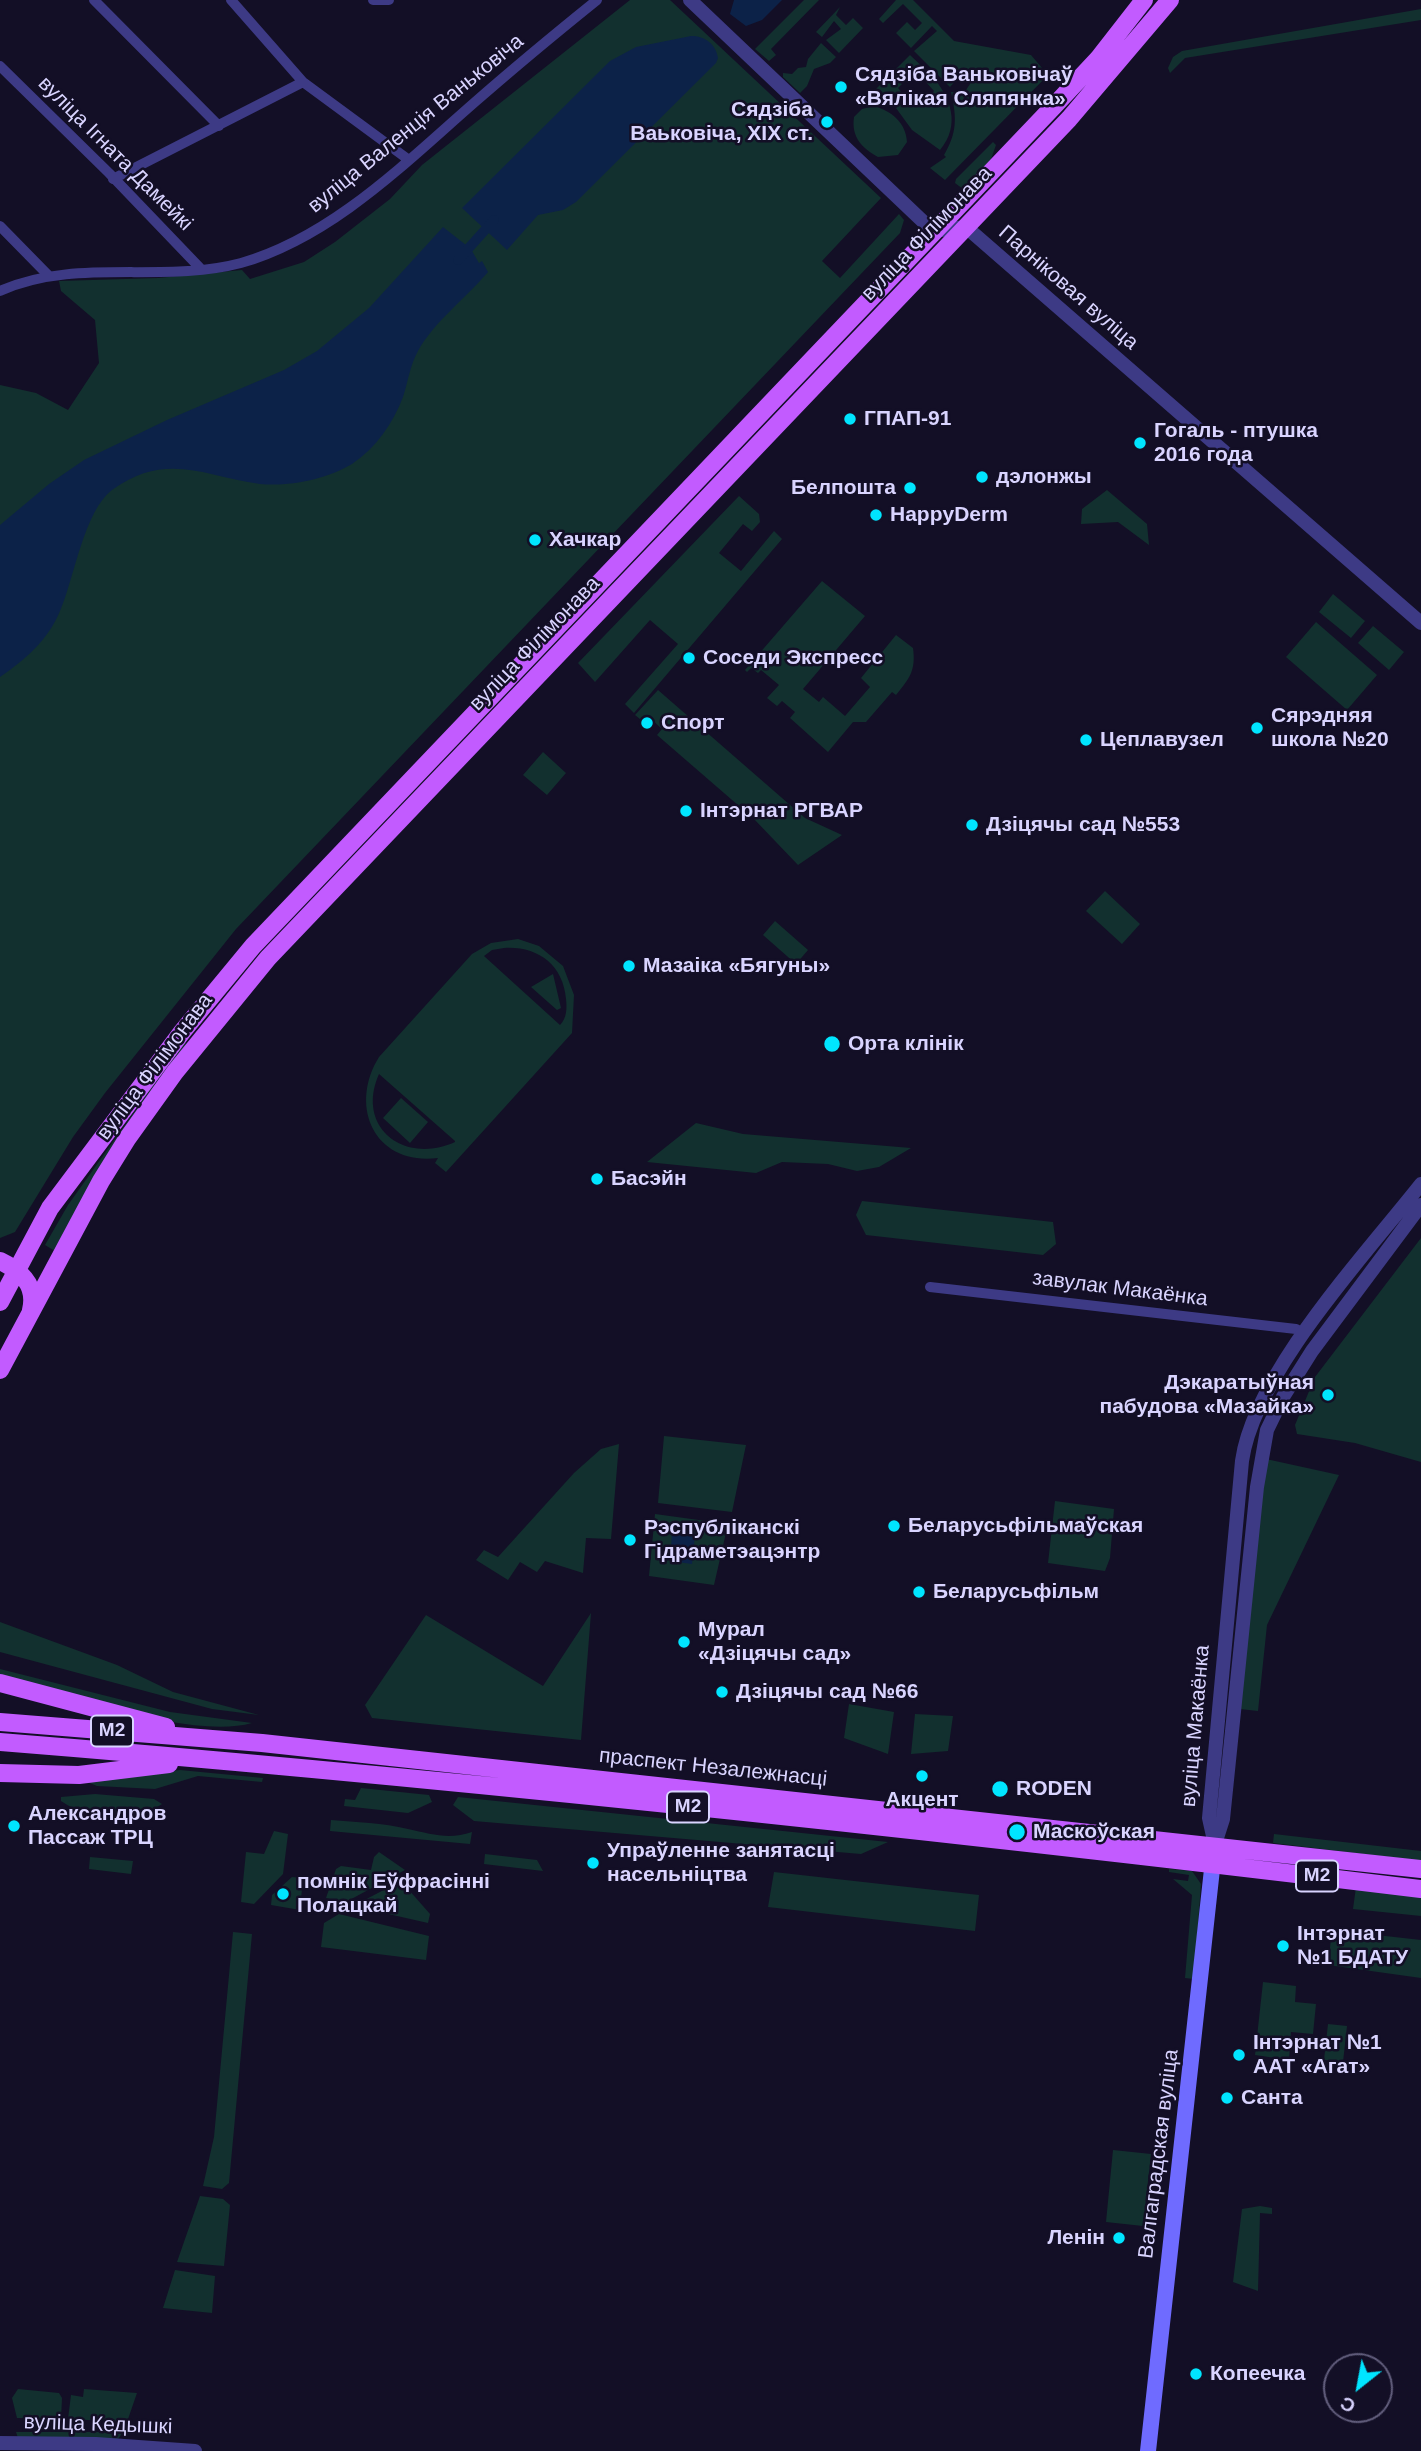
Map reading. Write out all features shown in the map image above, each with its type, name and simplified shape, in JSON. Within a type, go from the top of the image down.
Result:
[{"type":"main road","name":"вуліца Філімонава","points":[[0,1302],[50,1208],[202,1006],[312,881],[1089,68],[1144,0]]},
{"type":"main road","name":"вуліца Філімонава","points":[[0,1370],[113,1162],[174,1072],[217,1019],[327,894],[1069,119],[1170,0]]},
{"type":"main road","points":[[771,402],[785,416]]},
{"type":"main road","points":[[610,570],[624,583]]},
{"type":"main road","points":[[523,661],[538,674]]},
{"type":"main road","points":[[202,1006],[217,1019]]},
{"type":"main road","points":[[0,1261],[16,1270],[31,1290],[30,1314]]},
{"type":"main road","points":[[0,1683],[225,1741]]},
{"type":"main road","name":"праспект Незалежнасці","points":[[0,1722],[225,1741],[1214,1854],[1421,1889]]},
{"type":"main road","name":"праспект Незалежнасці","points":[[0,1742],[837,1822],[1421,1869]]},
{"type":"main road","points":[[0,1773],[79,1774],[204,1761]]},
{"type":"main road","name":"Валгаградская вуліца","points":[[1148,2451],[1214,1854]]},
{"type":"street","points":[[94,0],[219,126]]},
{"type":"street","points":[[231,0],[303,82],[410,160]]},
{"type":"street","points":[[373,0],[390,0]]},
{"type":"street","name":"вуліца Валенція Ваньковіча","points":[[0,291],[48,275],[201,270],[240,263],[300,240],[410,160],[597,0]]},
{"type":"street","points":[[690,0],[933,231]]},
{"type":"street","name":"вуліца Ігната Дамейкі","points":[[0,66],[201,270]]},
{"type":"street","points":[[113,179],[303,82]]},
{"type":"street","points":[[0,226],[48,275]]},
{"type":"street","name":"Парніковая вуліца","points":[[933,231],[966,227],[1421,623]]},
{"type":"street","name":"вуліца Макаёнка","points":[[1214,1854],[1209,1818],[1246,1436],[1259,1405],[1304,1334],[1421,1184]]},
{"type":"street","name":"вуліца Макаёнка","points":[[1214,1854],[1223,1819],[1264,1440],[1276,1409],[1312,1351],[1421,1205]]},
{"type":"street","name":"завулак Макаёнка","points":[[930,1287],[1296,1329],[1304,1334]]},
{"type":"street","points":[[1246,1436],[1264,1440]]},
{"type":"street","name":"вуліца Кедышкі","points":[[0,2443],[195,2451]]},
{"type":"green space","points":[[630,0],[670,0],[881,198],[822,261],[840,278],[899,214],[904,220],[900,233],[236,929],[105,1093],[73,1137],[15,1232],[0,1238],[0,385],[36,393],[68,410],[99,363],[95,320],[61,291],[59,281],[158,278],[242,270],[250,279],[304,262],[335,242],[390,199],[422,165]]},
{"type":"green space","points":[[804,0],[819,0],[771,49],[776,55],[769,61],[755,49]]},
{"type":"green space","points":[[896,0],[913,0],[954,41],[1031,55],[1048,75],[945,180],[930,168],[946,157],[944,155],[954,132],[951,92],[964,93],[970,84],[968,80],[959,77],[950,87],[914,51],[937,31],[932,26],[911,48],[896,33],[907,22],[915,30],[922,23],[903,4],[883,23],[879,19]]},
{"type":"green space","points":[[840,7],[836,15],[846,25],[853,18],[863,28],[839,53],[826,40],[841,29],[834,21],[822,37],[816,32]]},
{"type":"green space","points":[[1421,9],[1421,20],[1185,58],[1170,73],[1168,68],[1173,57],[1182,51]]},
{"type":"green space","points":[[821,43],[836,57],[830,63],[814,69],[807,86],[800,93],[783,77],[783,73],[792,74],[798,68],[806,67],[808,59]]},
{"type":"green space","points":[[910,55],[928,72],[921,78],[907,66],[896,78],[902,84],[898,88],[903,94],[891,106],[881,100],[866,99]]},
{"type":"green space","points":[[931,75],[944,92],[951,111],[950,131],[940,150],[912,130],[896,108],[907,97],[922,105],[934,91],[925,81]]},
{"type":"green space","points":[[874,106],[892,114],[904,129],[907,142],[898,155],[878,157],[867,150],[856,136],[854,117],[862,109]]},
{"type":"green space","points":[[993,142],[996,145],[990,162],[963,189],[955,183],[956,179]]},
{"type":"green space","points":[[1107,490],[1147,524],[1149,545],[1118,522],[1081,524],[1082,509]]},
{"type":"green space","points":[[739,496],[759,514],[760,522],[752,531],[743,524],[719,553],[741,571],[774,531],[782,539],[634,713],[625,704],[678,644],[650,620],[595,682],[578,663]]},
{"type":"green space","points":[[822,581],[865,616],[803,689],[819,702],[823,697],[845,716],[870,687],[861,678],[896,635],[913,648],[914,656],[911,673],[896,695],[892,692],[866,722],[853,722],[828,752],[790,718],[795,712],[782,701],[777,706],[767,698],[779,685],[761,670],[758,673],[751,668],[747,672],[745,670]]},
{"type":"green space","points":[[1333,594],[1365,621],[1351,638],[1319,612]]},
{"type":"green space","points":[[1316,622],[1377,675],[1347,710],[1286,657]]},
{"type":"green space","points":[[1373,626],[1404,652],[1389,670],[1358,643]]},
{"type":"green space","points":[[658,690],[805,818],[842,835],[798,865],[754,819],[657,735],[662,729],[651,719],[646,724],[635,715]]},
{"type":"green space","points":[[543,752],[566,773],[547,795],[523,775]]},
{"type":"green space","points":[[1105,891],[1140,924],[1122,944],[1086,911]]},
{"type":"green space","points":[[775,921],[808,950],[796,964],[763,935]]},
{"type":"green space","points":[[518,939],[539,946],[563,966],[574,995],[572,1033],[446,1172],[435,1163],[438,1158],[416,1158],[398,1153],[383,1143],[373,1129],[367,1113],[366,1095],[370,1076],[379,1057],[472,954],[491,943]],"holes":[[[492,950],[527,950],[554,967],[560,976],[566,999],[565,1016],[560,1025],[484,956]],[[379,1074],[455,1141],[455,1142],[436,1148],[419,1149],[403,1145],[389,1137],[379,1125],[374,1111],[373,1093]]]},
{"type":"green space","points":[[553,974],[561,1008],[557,1010],[531,987]]},
{"type":"green space","points":[[184,1042],[187,1044],[55,1251],[45,1245],[68,1205]]},
{"type":"green space","points":[[401,1098],[428,1122],[410,1143],[383,1118]]},
{"type":"green space","points":[[696,1123],[743,1134],[911,1148],[879,1167],[857,1171],[828,1164],[782,1162],[756,1173],[647,1162]]},
{"type":"green space","points":[[862,1201],[1053,1222],[1056,1244],[1043,1255],[866,1235],[856,1215]]},
{"type":"green space","points":[[1421,1238],[1421,1462],[1355,1443],[1297,1434],[1295,1425],[1315,1377]]},
{"type":"green space","points":[[664,1436],[746,1445],[732,1512],[658,1503]]},
{"type":"green space","points":[[619,1444],[611,1539],[586,1538],[583,1573],[545,1561],[537,1572],[520,1562],[508,1580],[476,1560],[484,1550],[498,1557],[574,1473],[601,1449]]},
{"type":"green space","points":[[1266,1459],[1339,1475],[1267,1625],[1258,1711],[1240,1709]]},
{"type":"green space","points":[[1055,1501],[1114,1509],[1110,1558],[1105,1571],[1048,1563]]},
{"type":"green space","points":[[655,1514],[728,1524],[714,1585],[649,1576]]},
{"type":"green space","points":[[591,1613],[581,1740],[372,1718],[365,1705],[426,1615],[543,1686]]},
{"type":"green space","points":[[0,1622],[117,1665],[173,1692],[259,1715],[212,1709],[0,1652]]},
{"type":"green space","points":[[0,1669],[170,1712],[252,1723],[227,1727],[196,1725],[127,1713],[0,1676]]},
{"type":"green space","points":[[849,1704],[894,1712],[888,1754],[844,1738]]},
{"type":"green space","points":[[915,1714],[953,1716],[948,1751],[911,1754]]},
{"type":"green space","points":[[180,1770],[263,1778],[262,1782],[198,1776],[155,1789],[97,1786],[85,1781]]},
{"type":"green space","points":[[361,1788],[429,1795],[432,1802],[408,1813],[344,1806],[345,1799],[355,1800]]},
{"type":"green space","points":[[95,1794],[154,1799],[162,1804],[138,1815],[112,1818],[86,1813],[61,1801],[61,1797]]},
{"type":"green space","points":[[458,1797],[888,1842],[861,1854],[474,1821],[453,1805]]},
{"type":"green space","points":[[331,1820],[389,1825],[440,1835],[456,1836],[472,1832],[470,1844],[330,1831]]},
{"type":"green space","points":[[274,1831],[288,1834],[283,1874],[254,1904],[241,1902],[246,1852],[264,1854]]},
{"type":"green space","points":[[1274,1834],[1421,1851],[1421,1861],[1273,1843]]},
{"type":"green space","points":[[379,1852],[405,1870],[344,1903],[326,1898],[336,1869],[341,1866],[371,1870],[374,1857]]},
{"type":"green space","points":[[485,1854],[537,1860],[543,1871],[484,1864]]},
{"type":"green space","points":[[90,1857],[133,1861],[131,1874],[89,1869]]},
{"type":"green space","points":[[1169,1869],[1192,1871],[1201,1884],[1194,1979],[1185,1978],[1192,1895],[1173,1879],[1188,1881],[1189,1875],[1169,1872]]},
{"type":"green space","points":[[774,1872],[979,1895],[975,1931],[768,1907]]},
{"type":"green space","points":[[292,1877],[303,1878],[300,1910],[271,1905],[272,1895]]},
{"type":"green space","points":[[401,1881],[430,1914],[428,1923],[353,1906]]},
{"type":"green space","points":[[1356,1887],[1421,1895],[1421,1916],[1353,1909]]},
{"type":"green space","points":[[339,1914],[429,1936],[426,1960],[321,1947],[324,1923]]},
{"type":"green space","points":[[1332,1930],[1421,1940],[1421,1978],[1328,1965]]},
{"type":"green space","points":[[233,1932],[252,1934],[229,2183],[222,2189],[203,2186],[214,2137]]},
{"type":"green space","points":[[1263,1982],[1296,1986],[1295,2002],[1316,2004],[1313,2034],[1291,2032],[1289,2060],[1255,2055]]},
{"type":"green space","points":[[1328,2024],[1347,2026],[1343,2062],[1324,2060]]},
{"type":"green space","points":[[1113,2150],[1151,2154],[1143,2226],[1106,2222]]},
{"type":"green space","points":[[200,2196],[223,2199],[230,2205],[224,2266],[177,2262]]},
{"type":"green space","points":[[1260,2206],[1272,2208],[1272,2214],[1260,2213],[1258,2291],[1233,2282],[1242,2209]]},
{"type":"green space","points":[[175,2270],[215,2276],[212,2313],[163,2308]]},
{"type":"green space","points":[[18,2389],[59,2393],[62,2398],[61,2419],[17,2418],[12,2398]]},
{"type":"green space","points":[[84,2389],[137,2393],[127,2422],[68,2419],[71,2395],[83,2397]]},
{"type":"green space","points":[[16,2432],[123,2432],[118,2439],[18,2438]]},
{"type":"water","points":[[734,0],[782,0],[762,20],[746,26],[730,14]]},
{"type":"water","points":[[691,36],[705,39],[712,45],[717,53],[716,63],[576,202],[563,210],[538,215],[507,250],[462,208],[610,61],[636,47]]},
{"type":"water","points":[[443,227],[466,245],[465,249],[472,251],[479,263],[482,261],[488,272],[425,340],[413,362],[403,397],[394,416],[369,450],[342,469],[320,478],[295,483],[260,484],[185,469],[168,469],[150,471],[112,490],[102,500],[87,529],[55,621],[35,648],[0,677],[0,525],[49,484],[84,460],[167,420],[284,370],[317,351],[369,308]]},
{"type":"water","points":[[672,1533],[695,1535],[692,1564],[670,1561]]},
{"type":"waterway","points":[[458,260],[494,220]]},
{"type":"place","name":"Сядзіба Ваньковічаў «Вялікая Сляпянка»","points":[[841,87]]},
{"type":"place","name":"Сядзіба Ваьковіча, XIX ст.","points":[[827,122]]},
{"type":"place","name":"ГПАП-91","points":[[850,419]]},
{"type":"place","name":"Гогаль - птушка 2016 года","points":[[1140,443]]},
{"type":"place","name":"дэлонжы","points":[[982,477]]},
{"type":"place","name":"Белпошта","points":[[910,488]]},
{"type":"place","name":"HappyDerm","points":[[876,515]]},
{"type":"place","name":"Хачкар","points":[[535,540]]},
{"type":"place","name":"Соседи Экспресс","points":[[689,658]]},
{"type":"place","name":"Спорт","points":[[647,723]]},
{"type":"place","name":"Сярэдняя школа №20","points":[[1257,728]]},
{"type":"place","name":"Цеплавузел","points":[[1086,740]]},
{"type":"place","name":"Інтэрнат РГВАР","points":[[686,811]]},
{"type":"place","name":"Дзіцячы сад №553","points":[[972,825]]},
{"type":"place","name":"Мазаіка «Бягуны»","points":[[629,966]]},
{"type":"place","name":"Орта клінік","points":[[832,1044]]},
{"type":"place","name":"Басэйн","points":[[597,1179]]},
{"type":"place","name":"Дэкаратыўная пабудова «Мазайка»","points":[[1328,1395]]},
{"type":"place","name":"Беларусьфільмаўская","points":[[894,1526]]},
{"type":"place","name":"Рэспубліканскі Гідраметэацэнтр","points":[[630,1540]]},
{"type":"place","name":"Беларусьфільм","points":[[919,1592]]},
{"type":"place","name":"Мурал «Дзіцячы сад»","points":[[684,1642]]},
{"type":"place","name":"Дзіцячы сад №66","points":[[722,1692]]},
{"type":"place","name":"Акцент","points":[[922,1776]]},
{"type":"place","name":"RODEN","points":[[1000,1789]]},
{"type":"place","name":"Александров Пассаж ТРЦ","points":[[14,1826]]},
{"type":"place","name":"Маскоўская","points":[[1017,1832]]},
{"type":"place","name":"Упраўленне занятасці насельніцтва","points":[[593,1863]]},
{"type":"place","name":"помнік Еўфрасінні Полацкай","points":[[283,1894]]},
{"type":"place","name":"Інтэрнат №1 БДАТУ","points":[[1283,1946]]},
{"type":"place","name":"Інтэрнат №1 ААТ «Агат»","points":[[1239,2055]]},
{"type":"place","name":"Санта","points":[[1227,2098]]},
{"type":"place","name":"Ленін","points":[[1119,2238]]},
{"type":"place","name":"Копеечка","points":[[1196,2374]]}]
